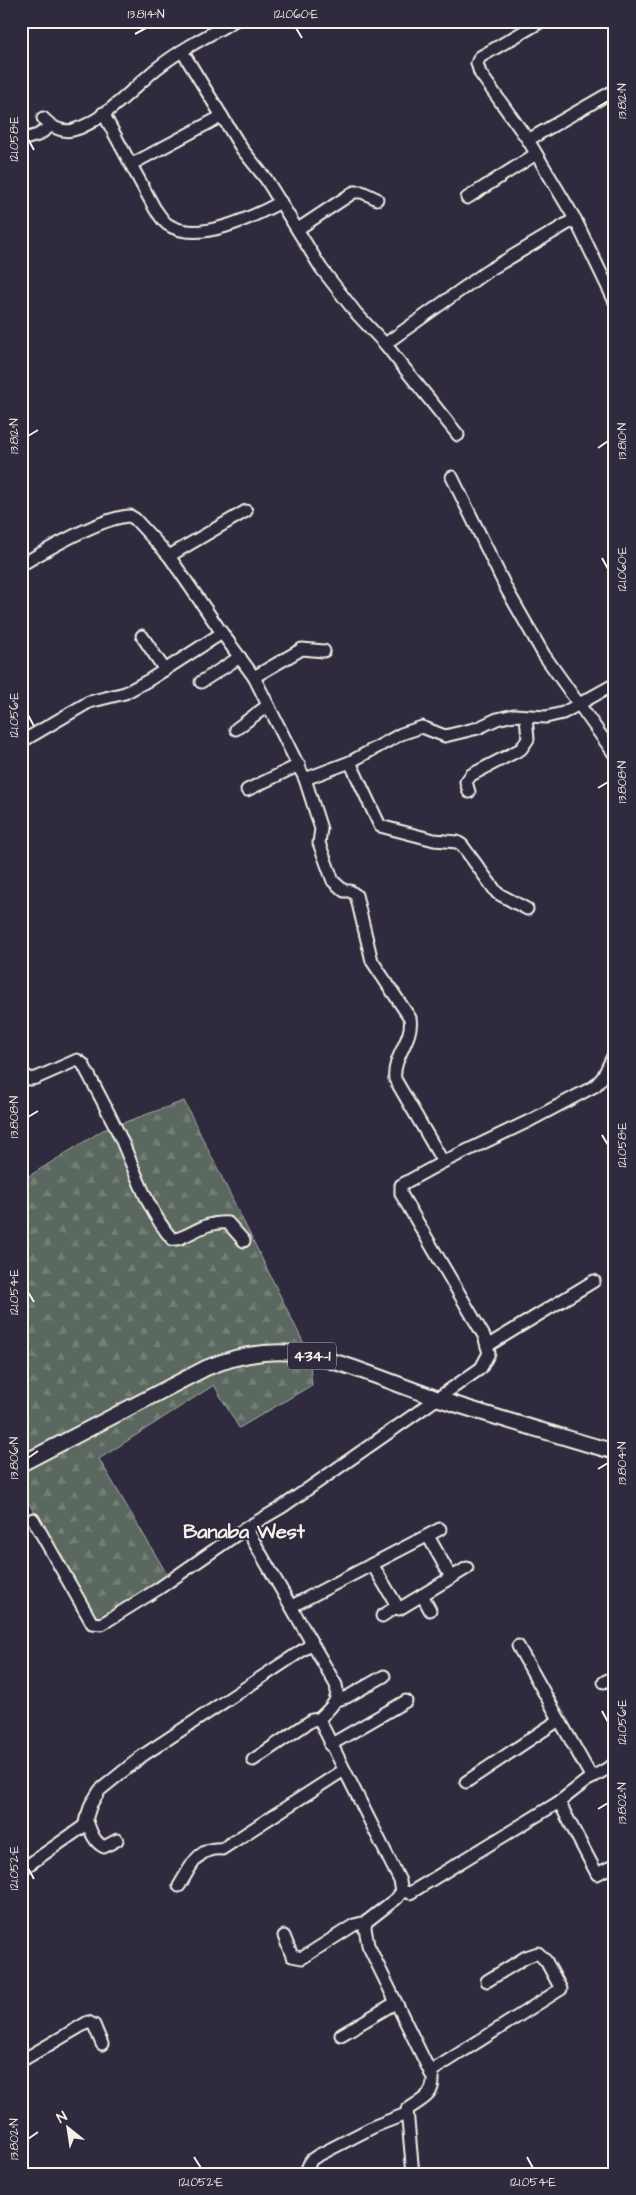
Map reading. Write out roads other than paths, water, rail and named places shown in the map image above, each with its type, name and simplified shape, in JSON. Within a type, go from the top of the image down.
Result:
[{"type":"main road","name":"434-1","points":[[21,1464],[206,1368],[238,1357],[267,1353],[306,1355],[615,1452]]},
{"type":"street","points":[[21,140],[38,135],[47,122],[59,130],[75,129],[103,113],[182,51],[234,21]]},
{"type":"street","points":[[542,21],[480,57],[477,63],[480,73],[528,140],[575,219],[615,302]]},
{"type":"street","points":[[182,51],[242,149],[280,202],[330,280],[458,435]]},
{"type":"street","points":[[528,140],[615,90]]},
{"type":"street","points":[[103,113],[161,217],[166,223],[177,229],[200,230],[236,224],[280,202]]},
{"type":"street","points":[[132,164],[222,116]]},
{"type":"street","points":[[467,198],[536,154]]},
{"type":"street","points":[[298,229],[354,192],[362,192],[377,199]]},
{"type":"street","points":[[384,344],[486,272],[575,219]]},
{"type":"street","points":[[452,477],[514,602],[556,676],[615,756]]},
{"type":"street","points":[[170,556],[246,511]]},
{"type":"street","points":[[21,565],[43,552],[122,516],[130,516],[135,520],[170,556],[222,634],[254,677],[267,706],[299,765],[321,829],[319,843],[333,881],[344,891],[350,891],[356,895],[372,961],[410,1018],[412,1026],[394,1068],[395,1079],[443,1162]]},
{"type":"street","points":[[21,742],[89,702],[126,693],[222,634]]},
{"type":"street","points":[[142,636],[165,670]]},
{"type":"street","points":[[254,677],[302,649],[324,651]]},
{"type":"street","points":[[201,682],[240,657]]},
{"type":"street","points":[[305,779],[350,762],[401,734],[422,727],[445,736],[478,728],[497,719],[514,715],[546,717],[563,713],[615,684]]},
{"type":"street","points":[[236,729],[267,706]]},
{"type":"street","points":[[470,792],[466,782],[471,775],[521,749],[528,739],[526,717]]},
{"type":"street","points":[[350,762],[380,826],[434,840],[457,842],[462,845],[497,893],[527,908]]},
{"type":"street","points":[[247,790],[299,765]]},
{"type":"street","points":[[33,1519],[92,1623],[96,1625],[102,1624],[158,1589],[246,1528],[282,1507],[481,1368],[489,1353],[484,1336],[401,1194],[401,1185],[595,1086],[603,1077],[615,1052]]},
{"type":"street","points":[[21,1072],[30,1079],[77,1060],[83,1064],[120,1137],[151,1207],[160,1224],[172,1239],[184,1236],[208,1224],[219,1222],[228,1223],[244,1241]]},
{"type":"street","points":[[487,1346],[594,1281]]},
{"type":"street","points":[[246,1528],[336,1684],[337,1700]]},
{"type":"street","points":[[292,1606],[440,1529]]},
{"type":"street","points":[[428,1536],[451,1577]]},
{"type":"street","points":[[372,1564],[396,1607]]},
{"type":"street","points":[[382,1616],[396,1607],[399,1609],[467,1568]]},
{"type":"street","points":[[422,1595],[430,1610]]},
{"type":"street","points":[[21,1870],[84,1826],[91,1804],[100,1790],[142,1756],[312,1644]]},
{"type":"street","points":[[518,1646],[592,1778]]},
{"type":"street","points":[[253,1760],[312,1720],[319,1718],[337,1700],[341,1700],[384,1676]]},
{"type":"street","points":[[604,1682],[615,1676]]},
{"type":"street","points":[[330,1745],[406,1701]]},
{"type":"street","points":[[284,1936],[292,1956],[302,1958],[354,1925],[366,1922],[397,1898],[402,1890],[400,1881],[330,1745],[319,1718]]},
{"type":"street","points":[[466,1782],[559,1720]]},
{"type":"street","points":[[402,1890],[410,1893],[559,1802],[615,1764]]},
{"type":"street","points":[[180,1886],[198,1855],[212,1848],[222,1849],[344,1770]]},
{"type":"street","points":[[559,1802],[597,1874],[615,1865]]},
{"type":"street","points":[[86,1818],[94,1838],[101,1846],[104,1847],[117,1840]]},
{"type":"street","points":[[366,1922],[368,1946],[430,2072],[434,2087],[431,2093],[407,2110],[406,2114],[413,2174]]},
{"type":"street","points":[[430,2072],[561,1988],[546,1961],[538,1953],[526,1956],[487,1981]]},
{"type":"street","points":[[341,2035],[395,2003]]},
{"type":"street","points":[[21,2061],[88,2022],[94,2025],[102,2044]]},
{"type":"street","points":[[305,2174],[311,2160],[317,2156],[375,2126],[406,2114]]},
{"type":"district","name":"Banaba West","points":[[244,1532]]}]
